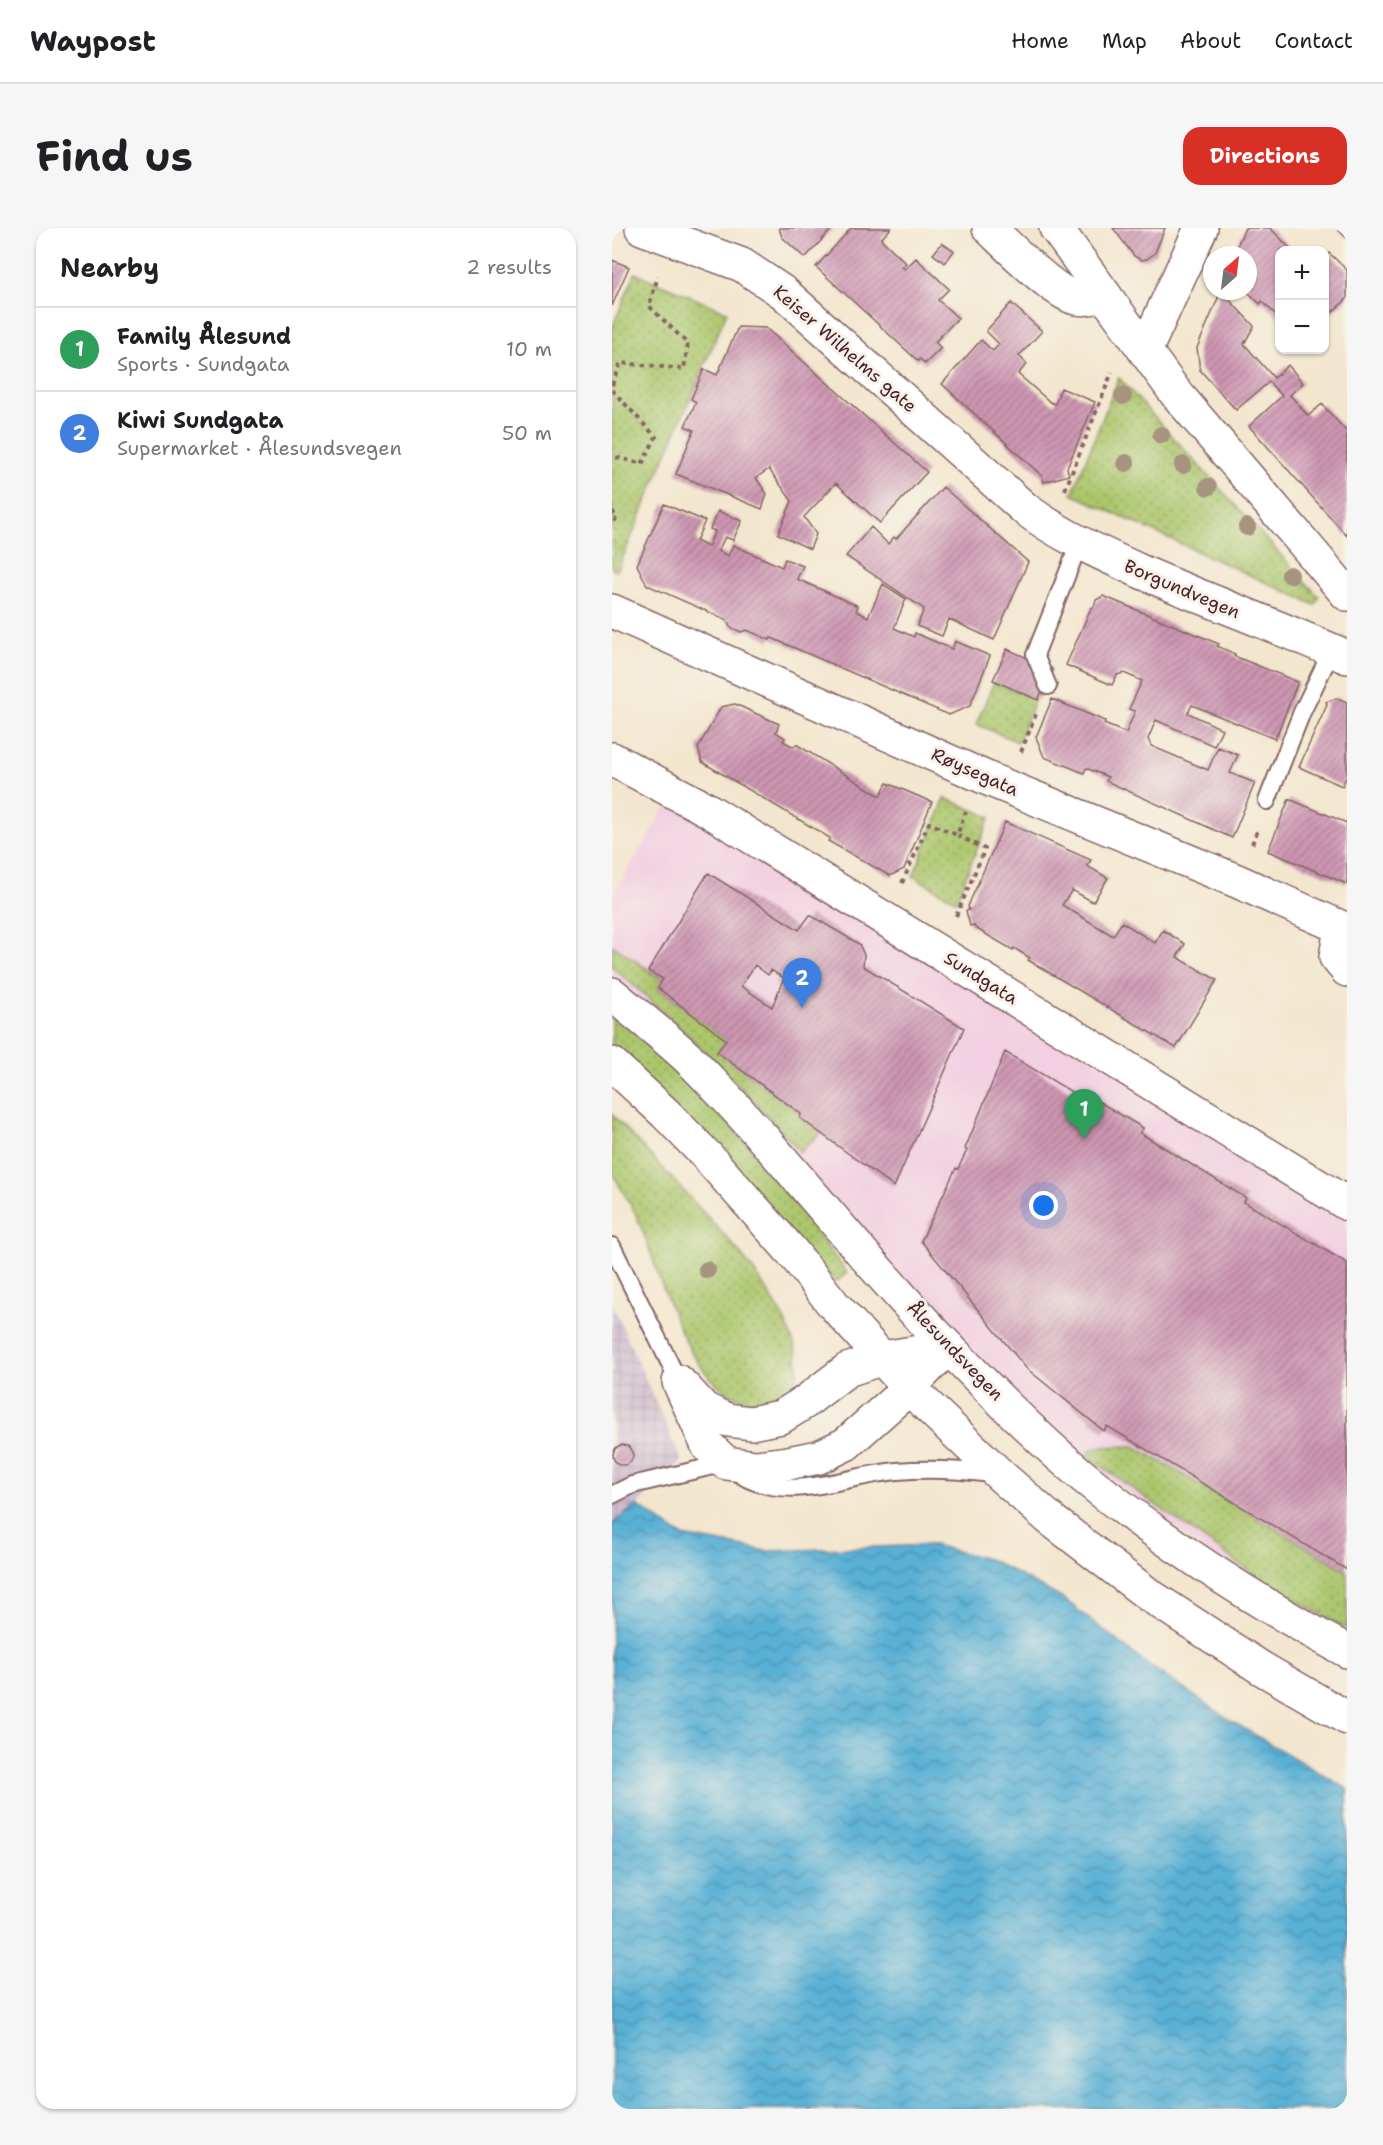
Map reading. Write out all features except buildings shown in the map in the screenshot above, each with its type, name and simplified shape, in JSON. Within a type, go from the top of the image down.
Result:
[{"type":"main road","name":"Keiser Wilhelms gate","points":[[642,228],[697,237],[784,293],[1024,508]]},
{"type":"main road","points":[[989,228],[1060,291],[1076,298],[1092,298],[1104,294]]},
{"type":"main road","points":[[1056,228],[1174,392],[1347,594]]},
{"type":"main road","points":[[1145,351],[1201,228]]},
{"type":"main road","name":"Borgundvegen","points":[[1024,508],[1048,526],[1079,544],[1217,605],[1340,654]]},
{"type":"main road","name":"Røysegata","points":[[612,611],[993,781],[1237,881],[1344,929]]},
{"type":"main road","name":"Sundgata","points":[[612,759],[708,810],[1347,1204]]},
{"type":"main road","points":[[1344,929],[1336,957],[1347,970]]},
{"type":"main road","name":"Ålesundsvegen","points":[[612,994],[694,1064],[788,1166],[865,1258],[948,1347],[1083,1477],[1148,1527],[1208,1568],[1347,1651]]},
{"type":"main road","points":[[612,1064],[707,1156],[793,1253],[833,1304],[909,1388],[1000,1475],[1050,1519],[1149,1595],[1261,1668],[1347,1718]]},
{"type":"main road","points":[[679,1382],[704,1409],[728,1420],[751,1423],[781,1418],[847,1370],[883,1358],[948,1347]]},
{"type":"main road","points":[[679,1382],[708,1446],[726,1463],[756,1467],[819,1457],[846,1444],[909,1388],[948,1347]]},
{"type":"lane","points":[[1047,686],[1035,655],[1079,544]]},
{"type":"lane","points":[[1267,801],[1302,712],[1340,654]]},
{"type":"lane","points":[[612,1245],[679,1382]]},
{"type":"lane","points":[[612,1495],[632,1485],[726,1463],[747,1479],[773,1487],[799,1488],[832,1484],[895,1471],[944,1469],[1000,1475]]},
{"type":"path","points":[[612,385],[620,363],[684,369],[688,344],[649,306],[659,272],[697,237]]},
{"type":"path","points":[[1061,499],[1083,439],[1114,367],[1145,351]]},
{"type":"path","points":[[612,390],[656,437],[642,464],[612,456]]},
{"type":"path","points":[[612,511],[617,517],[612,525]]},
{"type":"path","points":[[1019,757],[1047,686]]},
{"type":"path","points":[[957,835],[969,804]]},
{"type":"path","points":[[902,884],[929,823],[985,849],[957,914]]},
{"type":"shaded area","points":[[669,801],[1347,1214],[1347,1638],[1263,1593],[1061,1443],[916,1289],[612,985],[612,897]]},
{"type":"shaded area","points":[[612,1304],[682,1461],[637,1505],[612,1524]]},
{"type":"green space","points":[[635,273],[727,312],[617,571],[612,569],[612,328]]},
{"type":"green space","points":[[1119,378],[1319,597],[1315,605],[1072,494]]},
{"type":"green space","points":[[994,682],[1035,700],[1018,742],[976,724]]},
{"type":"green space","points":[[945,798],[990,817],[956,901],[913,876]]},
{"type":"green space","points":[[612,945],[649,972],[663,979],[658,988],[726,1040],[718,1052],[801,1114],[800,1118],[821,1133],[800,1152],[709,1056],[612,967]]},
{"type":"green space","points":[[612,1014],[679,1074],[721,1116],[777,1181],[847,1273],[836,1282],[612,1049]]},
{"type":"green space","points":[[612,1114],[729,1240],[770,1295],[794,1343],[798,1366],[794,1385],[779,1398],[759,1402],[733,1395],[710,1378],[696,1359],[672,1312],[637,1217],[612,1169]]},
{"type":"green space","points":[[1134,1446],[1347,1571],[1347,1629],[1269,1585],[1088,1457],[1090,1450],[1099,1447]]},
{"type":"water","points":[[637,1505],[682,1536],[767,1551],[933,1545],[991,1560],[1065,1600],[1144,1662],[1233,1722],[1347,1789],[1347,2109],[612,2109],[612,1524]]},
{"type":"place","name":"Kiwi Sundgata","points":[[802,1008]]},
{"type":"place","name":"Family Ålesund","points":[[1084,1139]]}]
